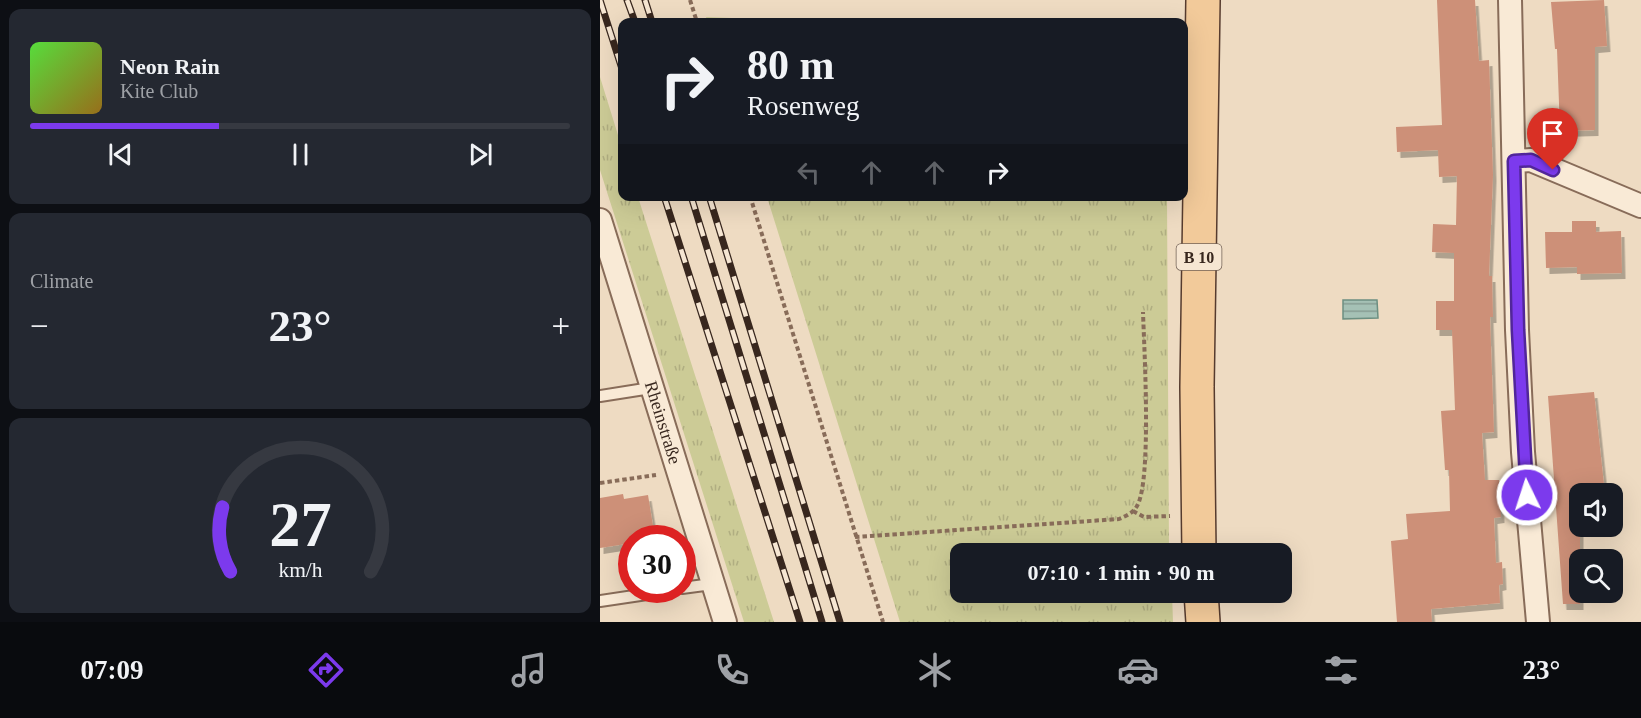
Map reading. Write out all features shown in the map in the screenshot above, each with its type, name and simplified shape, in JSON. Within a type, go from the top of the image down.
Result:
[{"type":"main road","name":"B 10","points":[[1199,543],[1198,363],[1203,0]]},
{"type":"main road","points":[[1202,603],[1203,622]]},
{"type":"street","points":[[1510,0],[1523,441],[1538,622]]},
{"type":"street","points":[[1514,161],[1531,160],[1641,206]]},
{"type":"street","name":"Rheinstraße","points":[[600,220],[725,622]]},
{"type":"lane","points":[[600,396],[651,388]]},
{"type":"lane","points":[[696,586],[712,584]]},
{"type":"lane","points":[[600,601],[618,598]]},
{"type":"path","points":[[690,0],[696,18]]},
{"type":"path","points":[[752,201],[883,622]]},
{"type":"path","points":[[855,537],[1119,519],[1133,511],[1141,496],[1144,464],[1143,312]]},
{"type":"path","points":[[600,483],[678,471]]},
{"type":"path","points":[[1133,511],[1144,518],[1169,516]]},
{"type":"green space","points":[[600,77],[618,135],[618,201],[639,201],[774,622],[744,622],[600,170]]},
{"type":"green space","points":[[768,201],[1167,201],[1169,543],[950,543],[950,603],[1172,603],[1173,622],[900,622]]},
{"type":"shaded area","points":[[1343,300],[1377,300],[1378,318],[1343,319]]},
{"type":"building","points":[[1437,0],[1475,0],[1479,61],[1489,60],[1493,175],[1489,276],[1492,276],[1493,317],[1490,317],[1494,432],[1482,433],[1485,480],[1499,480],[1501,517],[1494,518],[1496,563],[1502,562],[1503,584],[1499,585],[1500,603],[1431,609],[1432,622],[1397,622],[1391,541],[1408,539],[1406,514],[1450,511],[1449,470],[1445,470],[1441,411],[1455,410],[1452,330],[1436,330],[1436,301],[1454,301],[1454,253],[1432,252],[1433,224],[1456,225],[1457,176],[1439,177],[1438,150],[1397,152],[1396,127],[1442,125]]},
{"type":"building","points":[[1604,0],[1607,46],[1595,47],[1595,130],[1560,131],[1557,49],[1555,49],[1551,2]]},
{"type":"building","points":[[1572,221],[1596,221],[1596,232],[1621,231],[1622,273],[1577,274],[1577,267],[1546,268],[1545,232],[1572,232]]},
{"type":"building","points":[[1594,392],[1604,483],[1569,483],[1569,537],[1580,537],[1580,549],[1569,549],[1569,603],[1580,604],[1563,604],[1548,396]]},
{"type":"building","points":[[623,494],[624,499],[648,495],[653,525],[618,525],[618,545],[600,548],[600,498]]},
{"type":"railway","points":[[600,0],[618,56]]},
{"type":"railway","points":[[627,0],[634,18]]},
{"type":"railway","points":[[645,0],[651,18]]},
{"type":"railway","points":[[666,201],[800,622]]},
{"type":"railway","points":[[693,201],[822,622]]},
{"type":"railway","points":[[711,201],[840,622]]},
{"type":"route","points":[[1527,495],[1518,330],[1514,161],[1531,160],[1553,170]]}]
